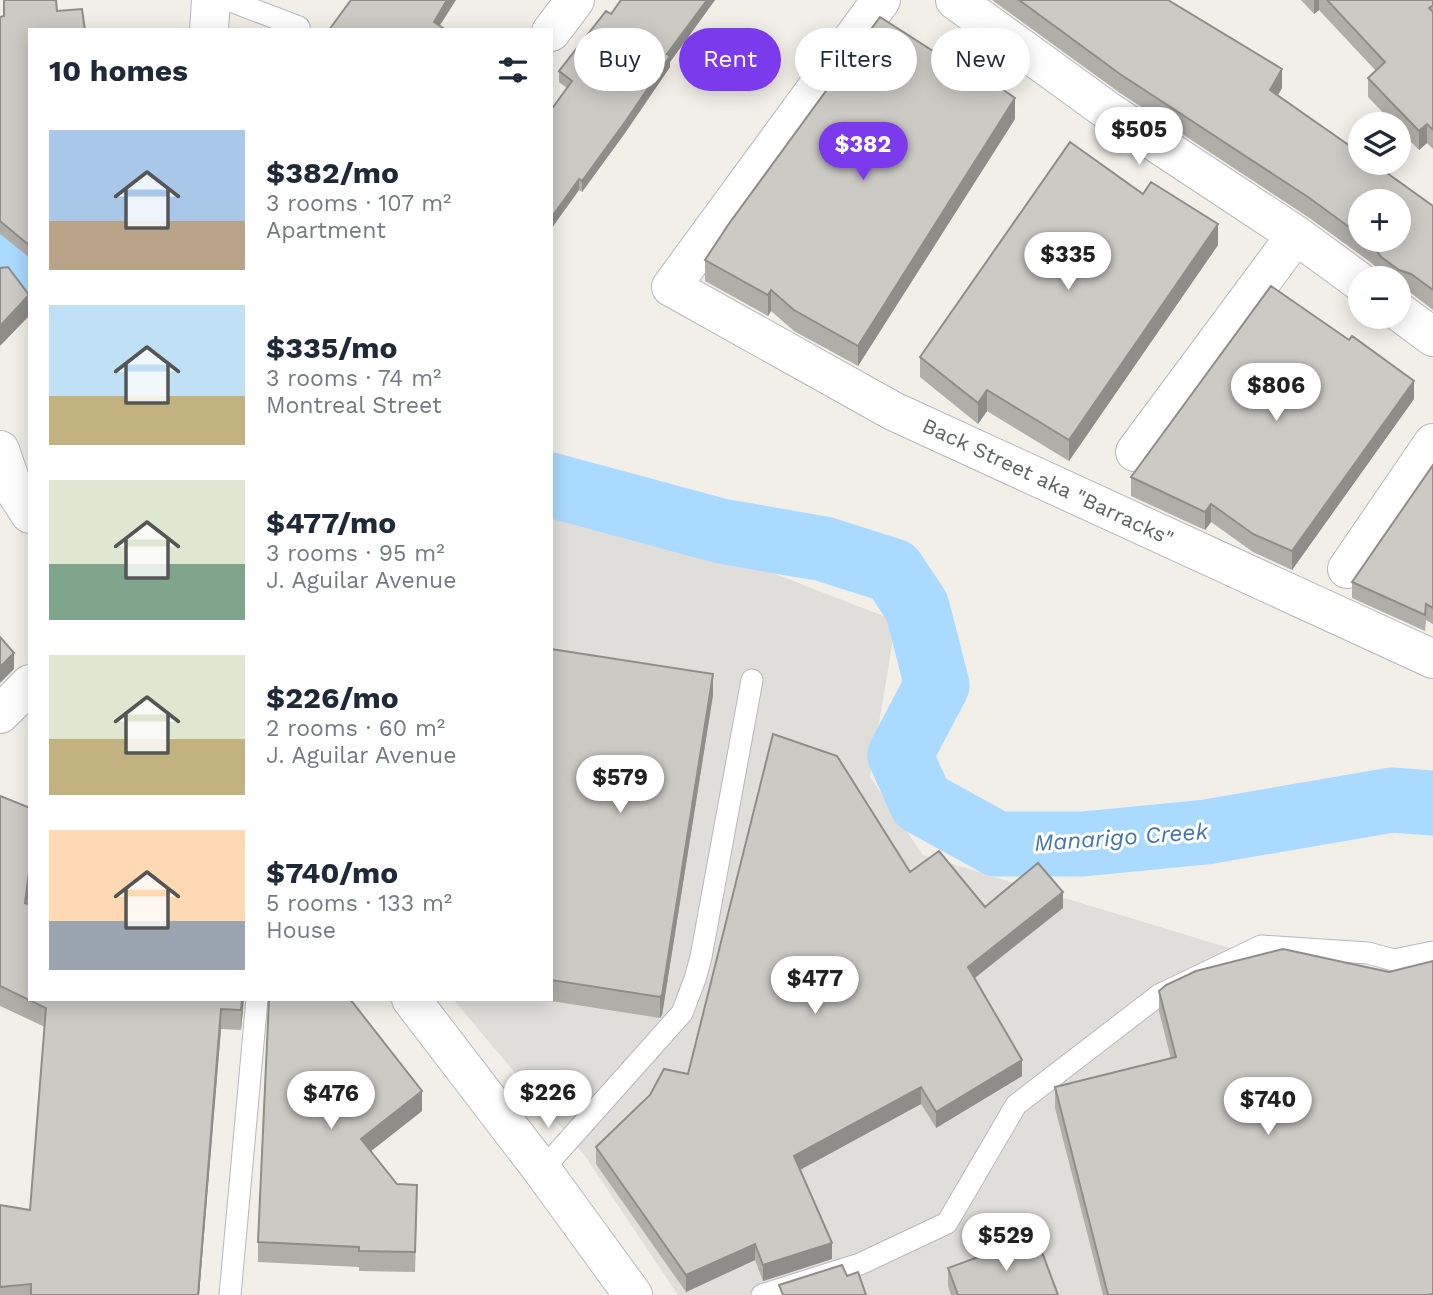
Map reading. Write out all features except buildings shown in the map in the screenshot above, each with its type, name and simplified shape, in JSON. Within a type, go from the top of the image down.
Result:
[{"type":"street","points":[[209,28],[211,0]]},
{"type":"street","points":[[553,29],[576,0]]},
{"type":"street","name":"Back Street aka \"Barracks\"","points":[[881,0],[671,287],[893,411],[1433,659]]},
{"type":"street","points":[[956,0],[1108,111],[1296,235],[1348,273]]},
{"type":"street","points":[[1135,452],[1296,235]]},
{"type":"street","points":[[1411,321],[1433,337]]},
{"type":"street","points":[[1347,569],[1433,443]]},
{"type":"street","points":[[0,450],[13,488],[28,511]]},
{"type":"street","points":[[0,714],[28,686]]},
{"type":"street","points":[[413,1001],[542,1170],[633,1295]]},
{"type":"lane","points":[[228,0],[299,27]]},
{"type":"lane","points":[[542,1170],[682,1013],[701,957],[752,680]]},
{"type":"lane","points":[[762,1295],[860,1264],[947,1223],[1016,1105],[1159,995],[1261,946],[1368,953],[1394,960],[1433,952]]},
{"type":"lane","points":[[230,1295],[257,1001]]},
{"type":"shaded area","points":[[553,495],[599,505],[896,621],[870,777],[923,855],[1321,976],[1433,960],[1433,1295],[678,1295],[585,1156],[455,1001],[553,1001]]},
{"type":"waterway","name":"Manarigo Creek","points":[[0,266],[22,271],[28,276]]},
{"type":"waterway","name":"Manarigo Creek","points":[[553,486],[721,531],[824,549],[893,571],[917,607],[937,685],[900,755],[921,802],[997,844],[1083,844],[1206,832],[1392,800],[1433,803]]}]
